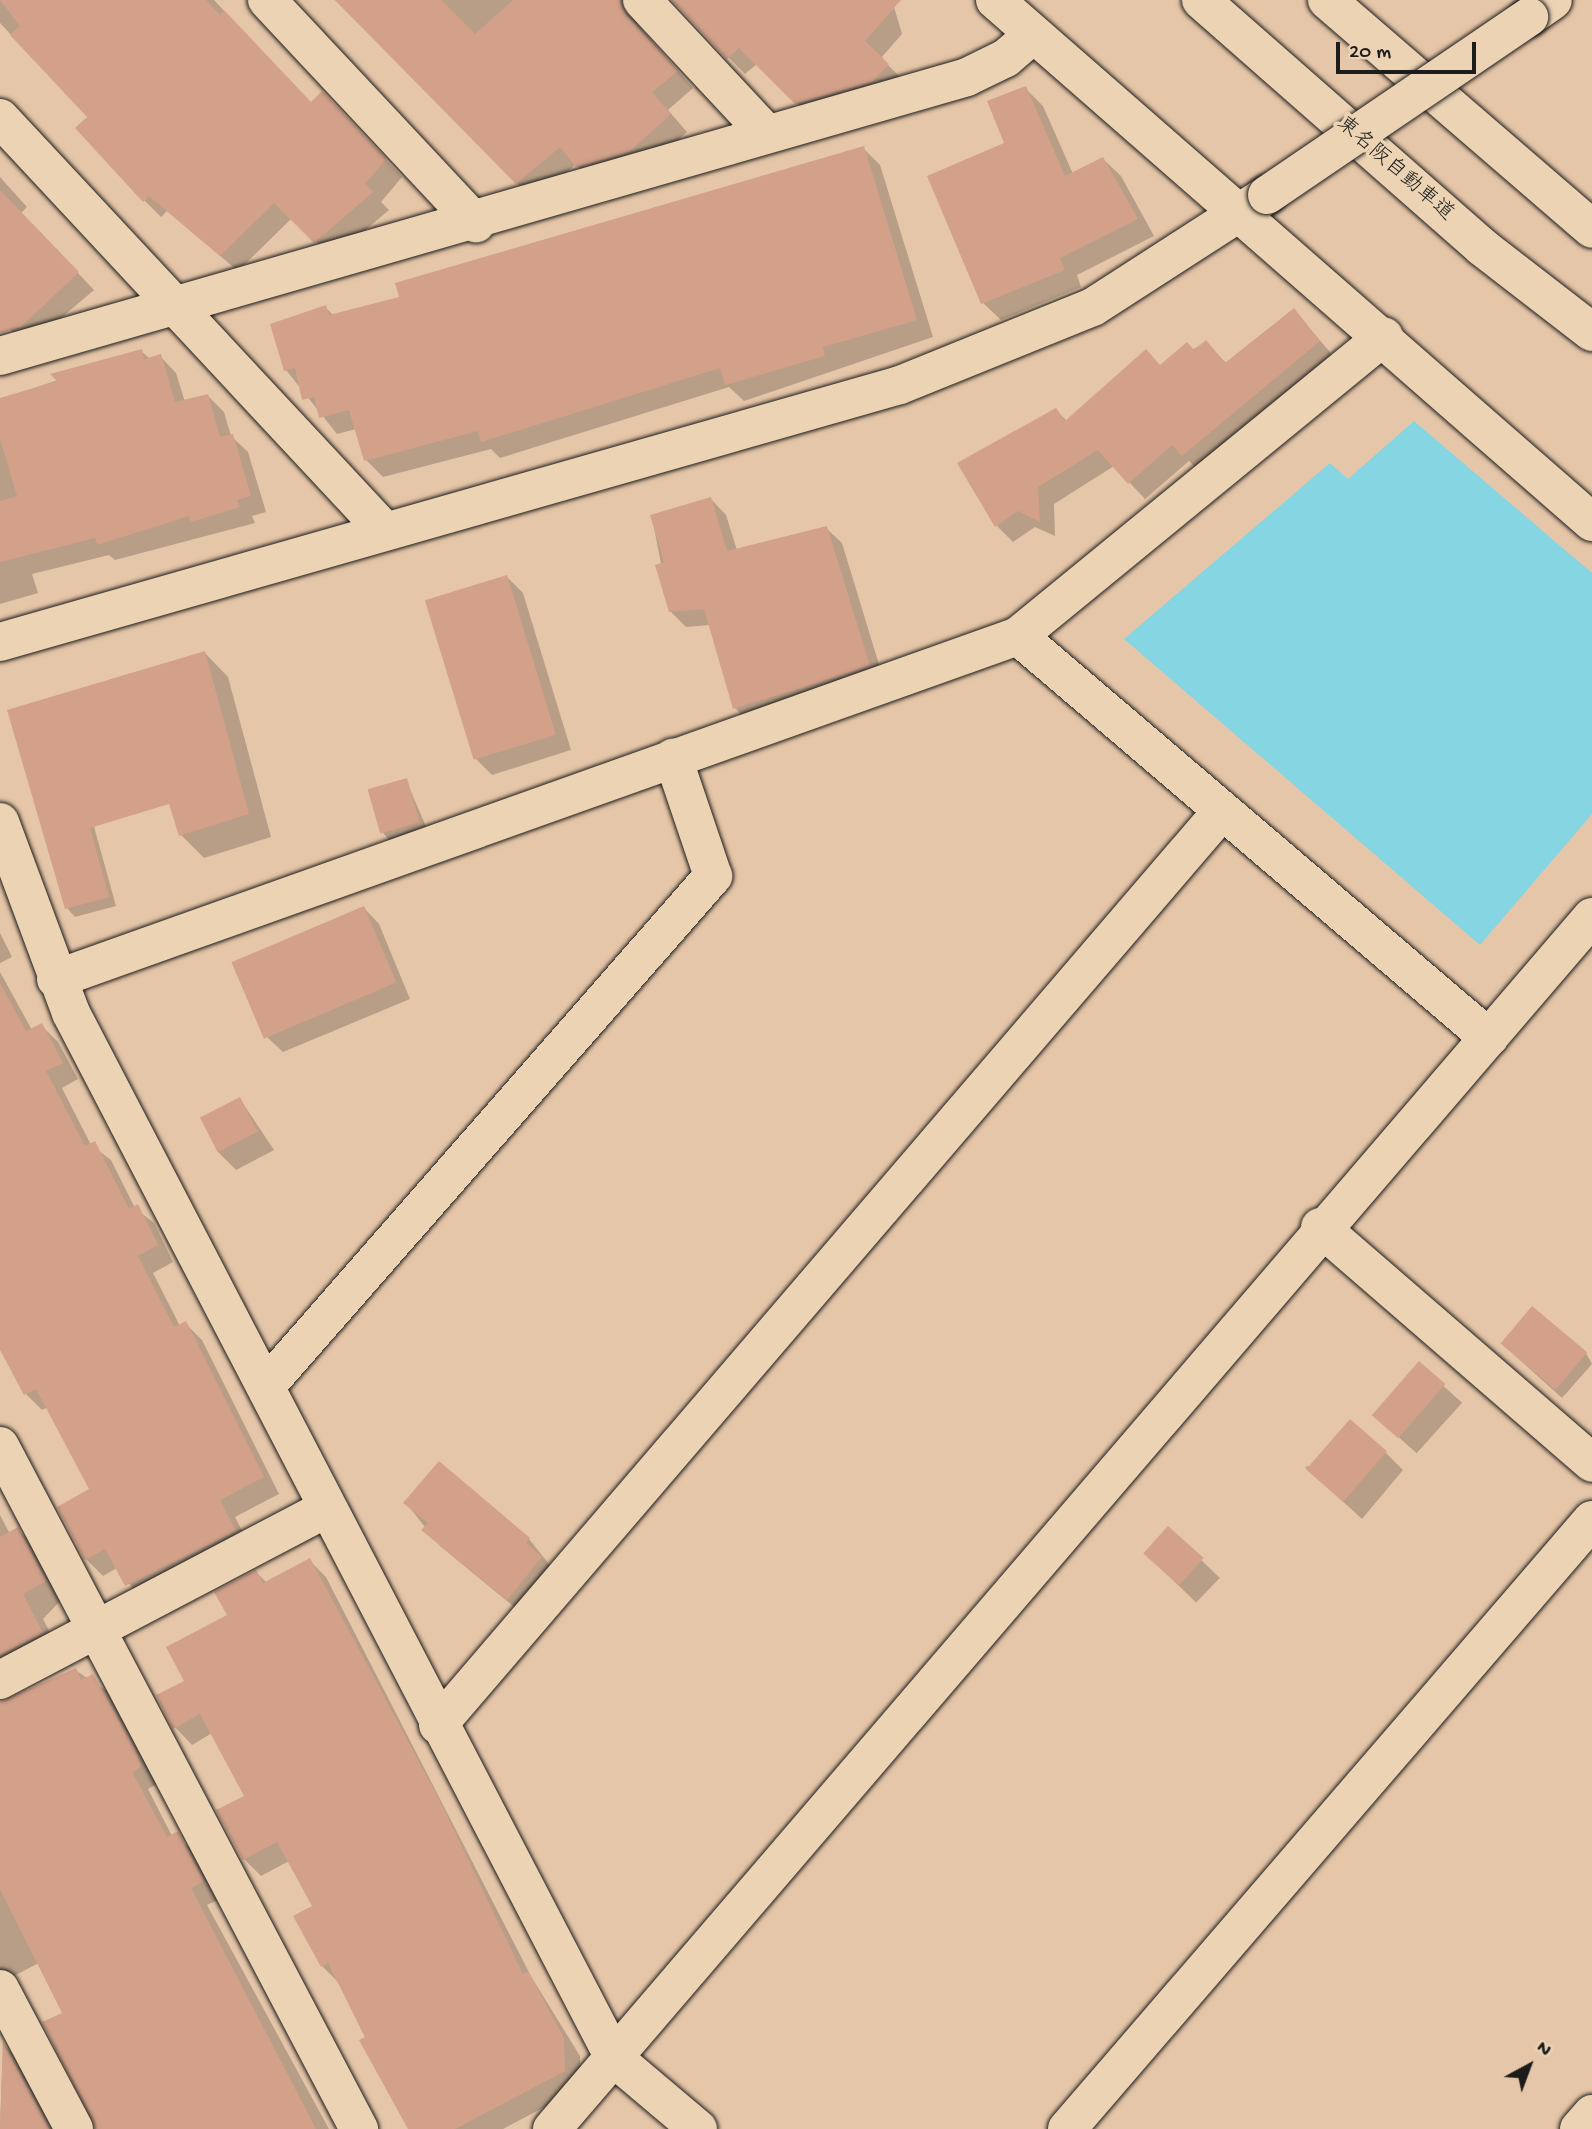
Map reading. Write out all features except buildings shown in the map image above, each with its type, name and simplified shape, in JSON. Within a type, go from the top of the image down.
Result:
[{"type":"main road","points":[[267,0],[476,223]]},
{"type":"main road","points":[[642,0],[767,134]]},
{"type":"main road","points":[[995,0],[1031,35],[1254,204],[1384,336],[1592,522]]},
{"type":"main road","name":"東名阪自動車道","points":[[1202,0],[1482,247],[1592,332]]},
{"type":"main road","points":[[1327,0],[1592,229]]},
{"type":"main road","points":[[0,642],[383,529],[900,385],[973,359],[1093,307],[1254,204],[1531,6]]},
{"type":"main road","points":[[0,356],[170,306],[476,223],[767,134],[967,77],[1006,58],[1031,35]]},
{"type":"main road","points":[[0,118],[170,306],[383,529]]},
{"type":"main road","points":[[56,979],[1018,636],[1384,336]]},
{"type":"main road","points":[[1018,636],[1489,1038]]},
{"type":"main road","points":[[267,1385],[713,876],[673,758]]},
{"type":"main road","points":[[438,1725],[1222,811]]},
{"type":"main road","points":[[0,824],[56,979],[267,1385],[438,1725],[614,2058],[698,2129]]},
{"type":"main road","points":[[552,2129],[1320,1227],[1489,1038],[1592,917]]},
{"type":"main road","points":[[1320,1227],[1592,1463]]},
{"type":"main road","points":[[0,1446],[359,2129]]},
{"type":"main road","points":[[0,1680],[327,1507]]},
{"type":"main road","points":[[1067,2129],[1592,1520]]},
{"type":"main road","points":[[0,1989],[74,2129]]},
{"type":"main road","points":[[1579,2129],[1592,2114]]},
{"type":"water","points":[[1414,421],[1592,573],[1592,814],[1480,945],[1124,639],[1330,463],[1348,479]]}]
